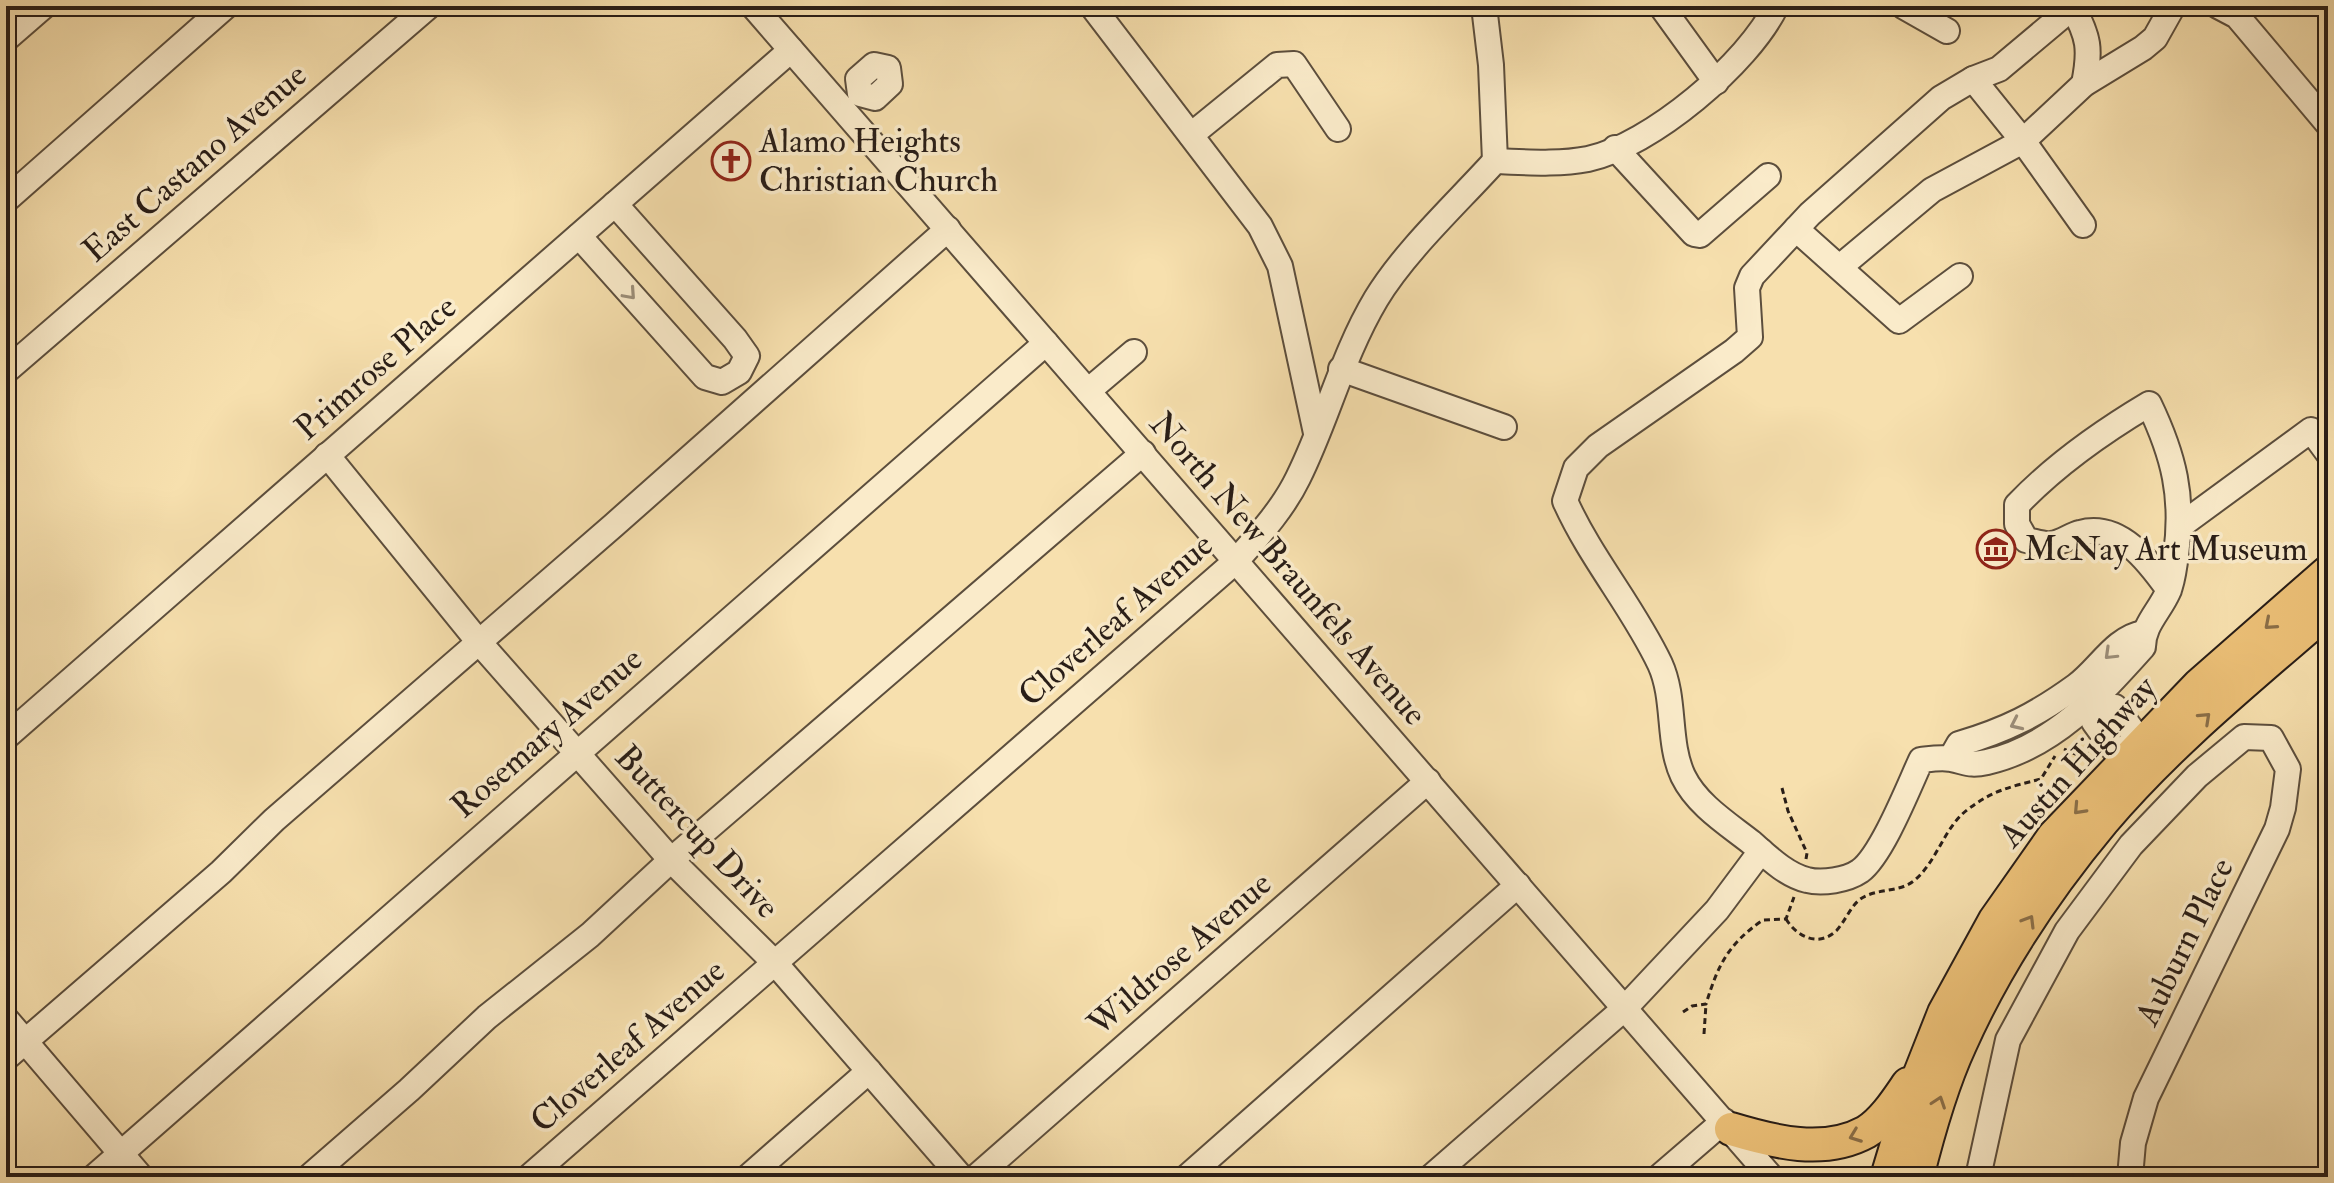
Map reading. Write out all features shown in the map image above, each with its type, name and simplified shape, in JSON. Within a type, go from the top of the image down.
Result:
[{"type":"main road","name":"Austin Highway","points":[[1887,1177],[1912,1094],[1944,1013],[1995,920],[2054,836],[2137,757],[2199,685],[2328,572]]},
{"type":"main road","name":"Austin Highway","points":[[1917,1177],[1928,1134],[1959,1046],[1988,987],[2040,903],[2104,820],[2137,757],[2218,707],[2328,610]]},
{"type":"main road","points":[[1727,1125],[1764,1139],[1830,1145],[1868,1131],[1891,1107],[1926,1059]]},
{"type":"street","points":[[6,39],[44,6]]},
{"type":"street","points":[[6,200],[226,6]]},
{"type":"street","name":"East Castano Avenue","points":[[6,371],[429,6]]},
{"type":"street","name":"North New Braunfels Avenue","points":[[753,6],[791,50],[851,102],[948,229],[1771,1177]]},
{"type":"street","points":[[1092,6],[1260,226],[1280,266],[1316,433]]},
{"type":"street","points":[[1484,6],[1491,65],[1495,161],[1540,163],[1589,159],[1635,140],[1683,109],[1716,82],[1769,20],[1776,6]]},
{"type":"street","points":[[1661,6],[1716,82]]},
{"type":"street","points":[[1903,6],[1947,31]]},
{"type":"street","points":[[2084,84],[2090,55],[2085,32],[2073,6],[1999,69],[1973,79],[1941,98],[1810,214],[1752,276],[1747,288],[1750,337],[1598,446],[1576,468],[1565,501],[1577,527],[1628,604],[1661,667],[1672,708],[1676,749],[1683,776],[1702,803],[1781,867],[1808,881],[1836,880],[1860,871],[1877,850],[1921,760],[1951,758],[1959,744],[2092,698]]},
{"type":"street","points":[[1841,266],[1932,190],[2023,141],[2084,84],[2155,38],[2173,6]]},
{"type":"street","points":[[2218,6],[2237,16],[2328,124]]},
{"type":"street","name":"Primrose Place","points":[[6,737],[791,50]]},
{"type":"street","points":[[1191,135],[1277,65],[1294,64],[1338,129]]},
{"type":"street","points":[[1973,79],[2023,141],[2083,225]]},
{"type":"street","points":[[1615,148],[1694,234],[1700,235],[1768,176]]},
{"type":"street","name":"Cloverleaf Avenue","points":[[529,1177],[1236,561],[1287,498],[1341,369],[1376,298],[1396,270],[1495,161]]},
{"type":"street","points":[[579,236],[705,377],[722,382],[739,372],[747,356],[735,339],[615,204]]},
{"type":"street","points":[[6,1058],[221,872],[274,820],[948,229]]},
{"type":"street","points":[[1796,229],[1841,266],[1884,311],[1899,321],[1960,276]]},
{"type":"street","name":"Rosemary Avenue","points":[[94,1177],[1046,343]]},
{"type":"street","points":[[1088,391],[1134,352]]},
{"type":"street","points":[[1341,369],[1504,427]]},
{"type":"street","points":[[2137,757],[2115,751],[2094,722],[2092,698],[2129,636],[2143,633],[2169,590],[2180,526],[2177,478],[2164,436],[2149,404],[2102,434],[2033,488],[2017,505],[2017,524],[2026,540],[2051,545],[2092,531],[2131,544],[2169,590]]},
{"type":"street","points":[[2180,526],[2311,430],[2328,453]]},
{"type":"street","points":[[309,1177],[487,1017],[590,935],[671,860],[1143,453]]},
{"type":"street","name":"Buttercup Drive","points":[[327,455],[478,641],[671,860],[775,963],[961,1177]]},
{"type":"street","name":"Auburn Place","points":[[1978,1177],[2008,1040],[2067,931],[2131,845],[2197,776],[2244,737],[2271,738],[2288,769],[2277,829],[2146,1098],[2133,1143],[2130,1177]]},
{"type":"street","name":"Wildrose Avenue","points":[[976,1177],[1428,781]]},
{"type":"street","points":[[1431,1177],[1625,1008],[1717,910],[1761,851]]},
{"type":"street","points":[[1187,1177],[1518,885]]},
{"type":"street","points":[[6,1019],[141,1177]]},
{"type":"street","points":[[748,1177],[869,1071]]},
{"type":"street","points":[[1659,1177],[1727,1125]]},
{"type":"path","points":[[1786,919],[1794,932],[1811,940],[1828,936],[1835,932],[1860,900],[1871,894],[1901,889],[1914,882],[1964,812],[1994,791],[2041,779],[2054,757],[2064,749],[2075,754],[2094,753]]},
{"type":"path","points":[[1782,788],[1788,811],[1807,853],[1802,871]]},
{"type":"path","points":[[1786,919],[1795,893]]},
{"type":"path","points":[[1704,1034],[1706,1004],[1718,967],[1731,948],[1763,920],[1786,919]]},
{"type":"path","points":[[1683,1012],[1692,1006],[1706,1004]]},
{"type":"place","name":"Alamo Heights Christian Church","points":[[731,161]]},
{"type":"place","name":"McNay Art Museum","points":[[1996,549]]}]
